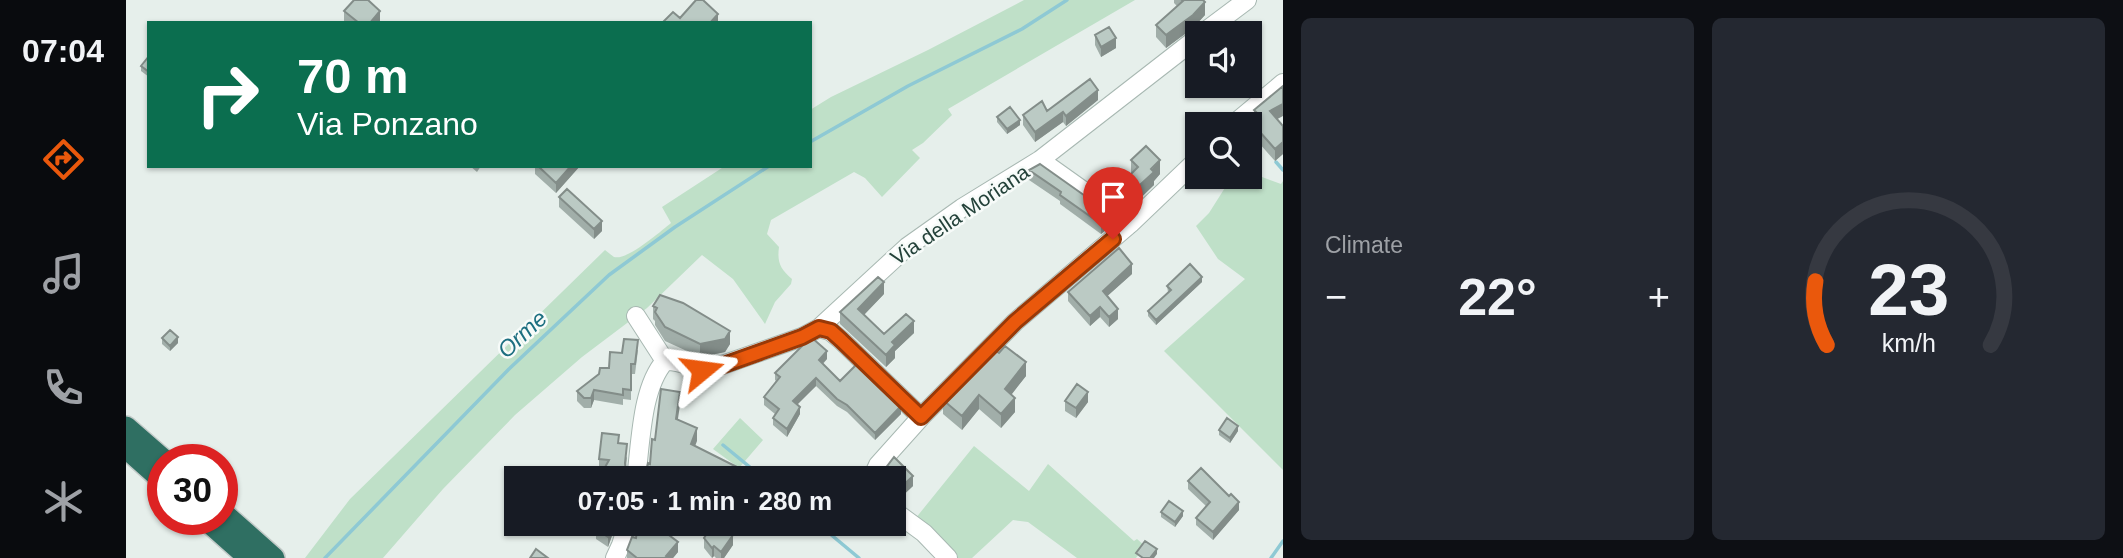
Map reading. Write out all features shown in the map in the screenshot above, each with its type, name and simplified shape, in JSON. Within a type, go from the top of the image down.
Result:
[{"type":"highway","points":[[126,427],[147,445]]},
{"type":"highway","points":[[126,448],[147,467]]},
{"type":"highway","points":[[238,526],[274,558]]},
{"type":"highway","points":[[223,535],[249,558]]},
{"type":"street","points":[[1219,21],[1247,0]]},
{"type":"street","name":"Via della Moriana","points":[[665,361],[686,363],[708,370],[802,337],[819,328],[907,247],[962,208],[1040,160],[1185,47]]},
{"type":"street","points":[[1248,112],[1283,83]]},
{"type":"street","name":"Via della Moriana","points":[[1040,160],[1130,224]]},
{"type":"street","points":[[878,466],[921,417],[1015,322],[1130,224],[1185,171]]},
{"type":"street","points":[[636,316],[665,361],[656,370],[647,400],[638,466]]},
{"type":"street","points":[[819,328],[831,331],[921,417]]},
{"type":"street","points":[[906,520],[943,550],[948,558]]},
{"type":"street","points":[[615,558],[624,536]]},
{"type":"green space","points":[[1024,0],[1135,0],[948,109],[952,115],[912,150],[920,158],[882,197],[865,178],[854,172],[771,220],[767,234],[779,247],[780,265],[792,279],[791,284],[775,302],[765,324],[733,279],[702,255],[647,308],[582,357],[515,415],[443,489],[383,558],[305,558],[350,499],[605,250],[614,257],[620,257],[644,244],[671,223],[662,207],[722,168],[812,168],[812,109]]},
{"type":"green space","points":[[1262,177],[1281,184],[1283,181],[1283,470],[1164,351],[1245,279],[1218,259],[1196,226],[1209,213],[1224,189],[1262,189]]},
{"type":"green space","points":[[740,418],[763,440],[741,466],[736,466],[713,449]]},
{"type":"green space","points":[[974,446],[1029,491],[1048,464],[1134,541],[1137,539],[1145,546],[1136,558],[1077,558],[1028,522],[1013,520],[972,558],[948,558],[911,524]]},
{"type":"building","points":[[354,0],[368,0],[380,11],[372,21],[356,21],[344,11]]},
{"type":"building","points":[[696,0],[703,0],[718,14],[712,21],[664,21],[673,12],[680,18]]},
{"type":"building","points":[[1182,0],[1205,2],[1193,15],[1166,35],[1156,25]]},
{"type":"building","points":[[1109,27],[1116,38],[1101,47],[1095,35]]},
{"type":"building","points":[[147,58],[147,70],[141,66]]},
{"type":"building","points":[[1090,79],[1098,90],[1066,116],[1063,112],[1035,132],[1023,115],[1042,101],[1047,111]]},
{"type":"building","points":[[1283,86],[1283,104],[1270,111],[1283,126],[1283,142],[1275,149],[1262,134],[1262,112],[1254,110]]},
{"type":"building","points":[[1010,107],[1020,120],[1007,129],[997,117]]},
{"type":"building","points":[[1146,146],[1160,160],[1151,169],[1154,172],[1129,195],[1124,192],[1133,183],[1128,177],[1138,167],[1131,160]]},
{"type":"building","points":[[1040,164],[1112,215],[1101,224],[1060,195],[1061,192],[1029,170]]},
{"type":"building","points":[[540,168],[569,168],[556,183]]},
{"type":"building","points":[[567,189],[602,221],[594,229],[559,197]]},
{"type":"building","points":[[1119,248],[1132,264],[1103,291],[1118,309],[1109,317],[1100,307],[1090,316],[1068,292]]},
{"type":"building","points":[[1190,264],[1202,277],[1156,320],[1148,311],[1171,290],[1167,286]]},
{"type":"building","points":[[878,277],[884,282],[858,309],[884,334],[906,314],[914,321],[892,342],[895,345],[886,355],[840,312]]},
{"type":"building","points":[[660,295],[683,303],[730,331],[725,339],[700,344],[665,327],[655,312],[657,308],[653,306]]},
{"type":"building","points":[[170,330],[178,337],[170,346],[162,338]]},
{"type":"building","points":[[811,337],[827,351],[819,360],[840,381],[857,364],[901,406],[875,433],[816,378],[793,401],[800,407],[787,429],[773,418],[779,409],[764,397],[780,377],[775,373]]},
{"type":"building","points":[[624,339],[638,340],[635,364],[631,364],[631,390],[623,389],[623,395],[594,390],[591,398],[584,398],[577,391],[599,374],[600,368],[609,368],[610,352],[622,353]]},
{"type":"building","points":[[1005,346],[1026,362],[1005,389],[1015,398],[1001,414],[979,395],[962,416],[943,400],[973,367],[976,370],[992,348],[999,353]]},
{"type":"building","points":[[1077,384],[1088,392],[1076,408],[1065,401]]},
{"type":"building","points":[[661,389],[680,392],[676,419],[697,428],[691,444],[735,466],[647,466],[650,464],[652,439],[655,440]]},
{"type":"building","points":[[1227,418],[1238,426],[1230,438],[1219,430]]},
{"type":"building","points":[[602,433],[619,435],[618,443],[627,444],[625,466],[606,466],[609,460],[599,459]]},
{"type":"building","points":[[894,457],[903,466],[887,466]]},
{"type":"building","points":[[1201,468],[1229,496],[1231,494],[1239,502],[1213,532],[1196,518],[1210,502],[1188,481]]},
{"type":"building","points":[[906,469],[913,476],[906,483]]},
{"type":"building","points":[[1169,501],[1183,511],[1175,522],[1161,512]]},
{"type":"building","points":[[670,536],[678,542],[666,556],[669,558],[637,558],[627,550],[632,537]]},
{"type":"building","points":[[732,536],[721,552],[714,546],[712,548],[704,538]]},
{"type":"building","points":[[1145,541],[1157,549],[1150,558],[1143,558],[1136,553]]},
{"type":"building","points":[[536,549],[548,558],[530,558]]},
{"type":"waterway","name":"Orme","points":[[812,141],[908,86],[1022,29],[1067,0]]},
{"type":"waterway","points":[[1276,162],[1283,170]]},
{"type":"waterway","name":"Orme","points":[[325,558],[509,369],[609,275],[675,227],[766,168]]},
{"type":"waterway","points":[[723,445],[748,466]]},
{"type":"waterway","points":[[833,536],[859,558]]},
{"type":"waterway","points":[[1271,558],[1283,541]]},
{"type":"route","points":[[702,370],[718,367],[802,337],[819,328],[831,331],[921,417],[1015,322],[1113,239]]}]
